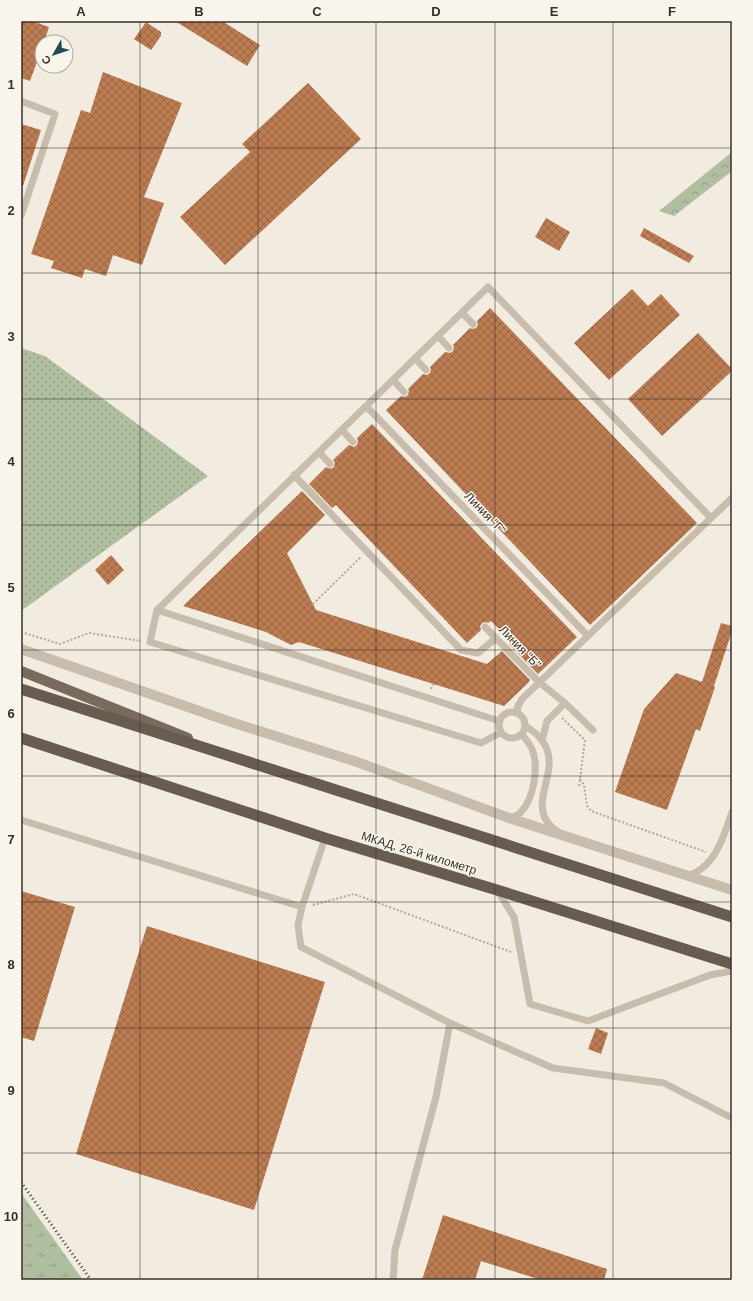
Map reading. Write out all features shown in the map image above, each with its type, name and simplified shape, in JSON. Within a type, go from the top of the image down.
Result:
[{"type":"highway","points":[[21,689],[732,917]]},
{"type":"highway","name":"МКАД, 26-й километр","points":[[21,738],[324,838],[497,890],[732,964]]},
{"type":"main road","points":[[21,671],[247,761]]},
{"type":"street","points":[[21,649],[231,722],[357,762],[509,818],[732,890]]},
{"type":"lane","points":[[21,101],[55,114],[21,216]]},
{"type":"lane","points":[[500,733],[481,743],[150,642],[157,610],[488,287],[711,518]]},
{"type":"lane","points":[[462,313],[473,324]]},
{"type":"lane","points":[[438,336],[449,348]]},
{"type":"lane","points":[[415,358],[426,370]]},
{"type":"lane","points":[[393,380],[404,392]]},
{"type":"lane","name":"Линия \"Г\"","points":[[366,406],[588,636]]},
{"type":"lane","points":[[342,430],[353,442]]},
{"type":"lane","points":[[319,452],[330,464]]},
{"type":"lane","points":[[294,475],[461,650],[478,653],[496,638]]},
{"type":"lane","points":[[518,713],[518,706],[522,699],[561,657],[588,636],[611,609],[682,541],[711,518],[732,498]]},
{"type":"lane","points":[[157,610],[499,721]]},
{"type":"lane","name":"Линия \"Б\"","points":[[485,627],[539,682],[565,703],[593,730]]},
{"type":"lane","points":[[542,740],[547,721],[565,703]]},
{"type":"lane","points":[[506,712],[518,713],[525,722],[522,734],[514,738],[508,738],[500,733],[498,726],[499,721],[502,715],[506,712]]},
{"type":"lane","points":[[525,726],[534,730],[548,751],[550,762],[543,804],[544,816],[551,827],[561,835]]},
{"type":"lane","points":[[509,818],[519,814],[530,799],[535,774],[536,760],[532,748],[522,734]]},
{"type":"lane","points":[[687,876],[696,874],[706,865],[718,849],[732,812]]},
{"type":"lane","points":[[21,820],[302,907]]},
{"type":"lane","points":[[324,838],[302,907],[298,925],[301,947],[450,1023],[553,1068],[664,1083],[732,1118]]},
{"type":"lane","points":[[497,890],[514,916],[530,1004],[588,1021],[710,975],[732,971]]},
{"type":"lane","points":[[393,1280],[395,1250],[436,1097],[450,1023]]},
{"type":"path","points":[[313,604],[367,552]]},
{"type":"path","points":[[21,632],[60,644],[89,633],[150,642]]},
{"type":"path","points":[[556,712],[584,740],[579,787]]},
{"type":"path","points":[[580,779],[584,785],[587,806],[591,811],[714,854]]},
{"type":"path","points":[[302,907],[354,894],[521,956]]},
{"type":"green space","points":[[732,152],[732,171],[674,216],[659,211]]},
{"type":"green space","points":[[21,348],[45,356],[208,476],[21,611]]},
{"type":"green space","points":[[21,1193],[83,1280],[21,1280]]},
{"type":"building","points":[[21,21],[32,21],[49,27],[47,34],[34,34],[34,70],[30,81],[21,78]]},
{"type":"building","points":[[175,21],[222,21],[260,45],[247,66]]},
{"type":"building","points":[[146,22],[161,32],[161,36],[151,50],[134,39]]},
{"type":"building","points":[[103,72],[182,103],[144,197],[164,203],[142,265],[113,255],[106,276],[85,269],[82,278],[51,268],[54,261],[31,254],[81,110],[90,113]]},
{"type":"building","points":[[308,83],[361,139],[225,265],[180,217],[250,152],[242,144]]},
{"type":"building","points":[[21,124],[41,130],[23,186],[21,185]]},
{"type":"building","points":[[546,218],[570,232],[559,251],[535,237]]},
{"type":"building","points":[[644,228],[694,256],[689,263],[640,236]]},
{"type":"building","points":[[632,289],[648,306],[661,294],[680,315],[609,380],[574,343]]},
{"type":"building","points":[[490,308],[697,523],[590,625],[386,410],[401,396],[405,397],[408,395],[408,389],[423,374],[427,375],[430,373],[430,367],[445,352],[450,353],[453,351],[453,345],[470,328],[476,328],[478,325],[477,321]]},
{"type":"building","points":[[698,333],[732,369],[732,371],[662,436],[628,399]]},
{"type":"building","points":[[372,424],[577,637],[538,674],[509,644],[512,642],[491,621],[488,623],[482,623],[480,626],[481,630],[467,643],[336,505],[332,508],[309,484],[326,467],[331,469],[334,467],[335,463],[333,460],[349,445],[354,447],[357,445],[357,438]]},
{"type":"building","points":[[302,491],[325,515],[287,553],[316,610],[487,664],[502,651],[530,680],[528,683],[504,706],[299,642],[291,645],[266,632],[183,606]]},
{"type":"building","points":[[111,555],[124,570],[108,585],[95,570]]},
{"type":"building","points":[[721,623],[732,626],[732,631],[700,731],[696,729],[667,810],[615,792],[644,709],[676,673],[702,682]]},
{"type":"building","points":[[21,891],[75,907],[34,1041],[21,1037]]},
{"type":"building","points":[[147,926],[325,982],[254,1210],[76,1154]]},
{"type":"building","points":[[596,1028],[608,1033],[601,1054],[588,1049]]},
{"type":"building","points":[[443,1215],[607,1269],[604,1280],[541,1280],[481,1261],[475,1280],[422,1280]]},
{"type":"railway","points":[[21,1182],[91,1280]]}]
